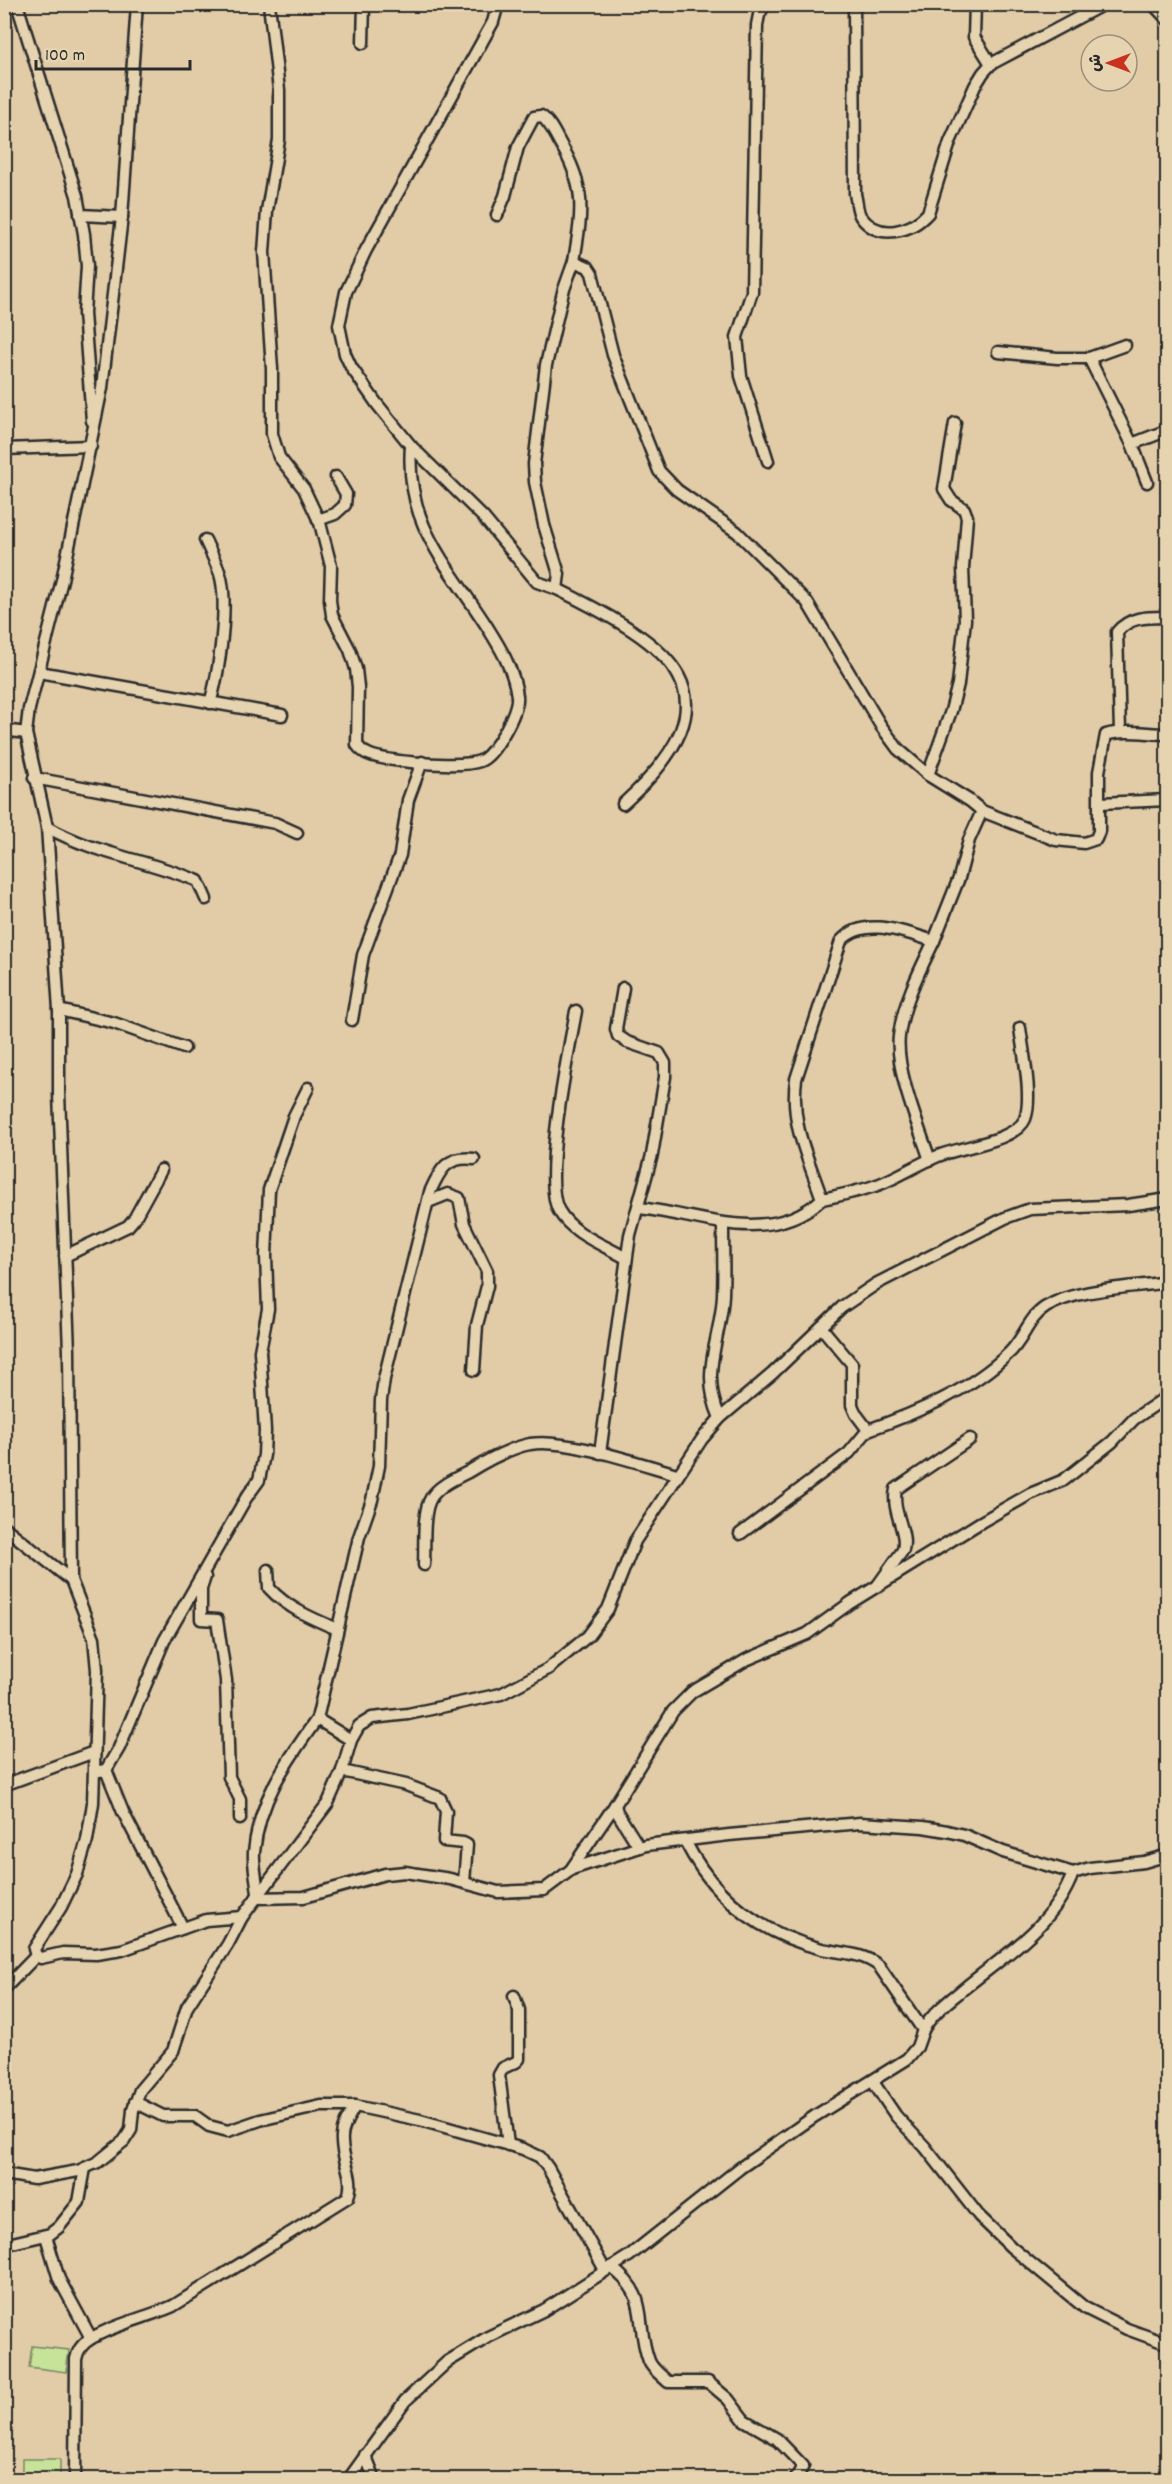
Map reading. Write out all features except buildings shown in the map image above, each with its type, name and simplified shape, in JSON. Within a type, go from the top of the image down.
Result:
[{"type":"street","points":[[17,4],[76,196],[87,249],[84,314],[93,433]]},
{"type":"street","points":[[36,1956],[34,1949],[61,1907],[77,1874],[87,1840],[93,1803],[97,1670],[94,1638],[71,1580],[59,1010],[47,828],[34,778],[26,733],[29,709],[91,446],[109,334],[122,217],[137,4]]},
{"type":"street","points":[[269,4],[279,90],[279,130],[264,252],[272,369],[272,434],[279,457],[304,489],[318,520],[331,566],[330,600],[333,615],[350,650],[356,669],[357,745],[369,754],[422,762],[452,765],[478,762],[492,752],[513,715],[517,696],[510,668],[496,641],[430,541],[412,493],[411,446]]},
{"type":"street","points":[[363,43],[364,4]]},
{"type":"street","points":[[498,4],[493,22],[422,147],[346,292],[340,311],[341,339],[351,367],[376,404],[411,446],[483,517],[537,582],[557,589],[626,625],[665,654],[683,684],[686,714],[675,742],[640,789],[623,804]]},
{"type":"street","points":[[765,4],[757,25],[752,292],[738,337],[741,376],[768,461]]},
{"type":"street","points":[[854,4],[855,194],[860,216],[875,229],[889,232],[907,230],[921,222],[928,213],[950,142],[975,86],[991,64],[1104,4]]},
{"type":"street","points":[[975,4],[974,37],[991,64]]},
{"type":"street","points":[[1153,4],[1167,20]]},
{"type":"street","points":[[497,215],[523,135],[534,117],[542,116],[571,161],[578,179],[582,214],[574,261],[563,292],[546,365],[534,464],[535,482],[544,525],[559,574],[557,589]]},
{"type":"street","points":[[80,215],[122,217]]},
{"type":"street","points":[[574,261],[588,267],[591,273],[620,374],[659,471],[676,490],[737,532],[807,602],[881,726],[908,760],[982,811],[1056,840],[1084,843],[1096,839],[1099,831],[1099,772],[1106,735],[1120,731],[1133,734],[1167,734]]},
{"type":"street","points":[[998,352],[1057,358],[1089,358],[1125,345]]},
{"type":"street","points":[[1089,358],[1132,444],[1147,482]]},
{"type":"street","points":[[928,775],[951,711],[958,684],[965,620],[963,568],[967,517],[964,509],[951,500],[944,489],[955,423]]},
{"type":"street","points":[[1132,444],[1167,430]]},
{"type":"street","points":[[4,448],[91,446]]},
{"type":"street","points":[[318,520],[335,514],[345,505],[346,494],[336,477]]},
{"type":"street","points":[[205,540],[220,575],[222,598],[218,670],[210,703]]},
{"type":"street","points":[[1120,731],[1117,632],[1125,622],[1142,617],[1167,617]]},
{"type":"street","points":[[39,672],[282,715]]},
{"type":"street","points":[[4,730],[26,733]]},
{"type":"street","points":[[352,1020],[363,955],[400,855],[408,800],[422,762]]},
{"type":"street","points":[[34,778],[275,823],[297,833]]},
{"type":"street","points":[[1100,803],[1167,800]]},
{"type":"street","points":[[930,1160],[908,1092],[899,1054],[899,1036],[912,992],[959,878],[969,840],[982,811]]},
{"type":"street","points":[[47,828],[96,850],[171,870],[198,881],[206,898]]},
{"type":"street","points":[[822,1199],[802,1146],[795,1120],[793,1099],[796,1079],[841,941],[849,932],[873,927],[934,941]]},
{"type":"street","points":[[600,1453],[626,1258],[652,1155],[665,1077],[665,1063],[659,1053],[618,1036],[616,1029],[623,987]]},
{"type":"street","points":[[59,1010],[114,1023],[184,1048]]},
{"type":"street","points":[[576,1011],[552,1163],[554,1201],[559,1212],[576,1230],[626,1258]]},
{"type":"street","points":[[639,1208],[682,1214],[723,1225],[779,1223],[804,1212],[822,1199],[882,1183],[930,1160],[1006,1135],[1022,1125],[1027,1108],[1027,1078],[1020,1028]]},
{"type":"street","points":[[106,1770],[118,1748],[164,1641],[246,1498],[259,1480],[265,1431],[260,1351],[268,1309],[266,1256],[270,1190],[294,1116],[308,1088]]},
{"type":"street","points":[[257,1896],[254,1854],[265,1804],[281,1771],[317,1719],[337,1629],[377,1477],[384,1379],[428,1202],[437,1176],[445,1166],[461,1158],[474,1159]]},
{"type":"street","points":[[65,1256],[128,1226],[134,1220],[161,1170]]},
{"type":"street","points":[[428,1202],[448,1194],[459,1198],[468,1235],[487,1271],[487,1286],[477,1325],[474,1370]]},
{"type":"street","points":[[4,2174],[34,2179],[85,2168],[108,2155],[128,2136],[135,2102],[140,2090],[173,2051],[187,2007],[228,1944],[242,1917],[328,1803],[342,1771],[351,1740],[359,1726],[372,1718],[408,1714],[501,1694],[548,1669],[588,1636],[608,1609],[635,1541],[687,1457],[720,1418],[772,1374],[843,1307],[876,1284],[1013,1215],[1030,1209],[1128,1205],[1167,1199]]},
{"type":"street","points":[[720,1418],[712,1401],[711,1356],[723,1295],[723,1225]]},
{"type":"street","points":[[740,1534],[849,1453],[868,1430],[912,1414],[993,1368],[1012,1351],[1036,1314],[1057,1302],[1109,1290],[1167,1282]]},
{"type":"street","points":[[821,1328],[852,1364],[852,1405],[868,1430]]},
{"type":"street","points":[[572,1869],[673,1711],[692,1692],[746,1660],[807,1634],[850,1603],[1000,1511],[1030,1494],[1064,1480],[1112,1442],[1134,1419],[1167,1396]]},
{"type":"street","points":[[876,1588],[904,1544],[895,1507],[896,1489],[969,1439]]},
{"type":"street","points":[[424,1565],[428,1505],[431,1497],[447,1484],[480,1464],[531,1444],[546,1443],[600,1453],[677,1474]]},
{"type":"street","points":[[4,1527],[71,1580]]},
{"type":"street","points":[[208,1563],[201,1589],[201,1619],[217,1620],[228,1698],[229,1777],[240,1799],[240,1819]]},
{"type":"street","points":[[268,1570],[269,1588],[274,1594],[301,1612],[337,1629]]},
{"type":"street","points":[[317,1719],[351,1740]]},
{"type":"street","points":[[4,1785],[94,1752]]},
{"type":"street","points":[[94,1771],[106,1770]]},
{"type":"street","points":[[106,1770],[123,1812],[183,1928]]},
{"type":"street","points":[[342,1771],[406,1785],[440,1798],[446,1811],[444,1841],[467,1845],[464,1882]]},
{"type":"street","points":[[615,1805],[639,1847]]},
{"type":"street","points":[[257,1896],[304,1897],[385,1874],[405,1872],[464,1882],[498,1892],[544,1890],[572,1869],[639,1847],[664,1842],[860,1823],[923,1827],[964,1835],[1003,1852],[1073,1873],[1090,1868],[1144,1862],[1167,1855]]},
{"type":"street","points":[[685,1841],[694,1858],[720,1892],[755,1922],[796,1942],[871,1959],[879,1966],[922,2030]]},
{"type":"street","points":[[348,2480],[405,2401],[447,2362],[488,2337],[544,2310],[608,2268],[652,2239],[740,2168],[815,2116],[907,2059],[917,2047],[922,2030],[939,2009],[1031,1935],[1063,1896],[1073,1873]]},
{"type":"street","points":[[36,1956],[41,1958],[63,1953],[96,1954],[123,1950],[206,1920],[242,1917]]},
{"type":"street","points":[[4,1989],[36,1956]]},
{"type":"street","points":[[508,2145],[499,2075],[503,2068],[519,2059],[519,2010],[514,1996]]},
{"type":"street","points":[[873,2082],[896,2115],[940,2165],[979,2216],[1011,2247],[1085,2308],[1127,2329],[1167,2344]]},
{"type":"street","points":[[135,2102],[163,2116],[195,2116],[209,2126],[228,2131],[260,2120],[321,2106],[354,2106],[420,2120],[534,2154],[544,2161],[608,2268],[627,2280],[634,2290],[640,2306],[649,2362],[655,2370],[668,2382],[708,2382],[728,2399],[744,2420],[777,2439],[802,2466],[795,2480]]},
{"type":"street","points":[[75,2480],[76,2359],[82,2346],[91,2338],[173,2306],[348,2197],[351,2180],[343,2156],[342,2133],[354,2106]]},
{"type":"street","points":[[4,2245],[46,2236],[59,2227],[79,2202],[85,2168]]},
{"type":"street","points":[[46,2236],[60,2279],[91,2338]]},
{"type":"street","points":[[365,2455],[375,2480]]},
{"type":"green space","points":[[32,2346],[69,2350],[66,2372],[29,2367]]},
{"type":"green space","points":[[22,2459],[60,2459],[60,2479],[22,2479]]}]
